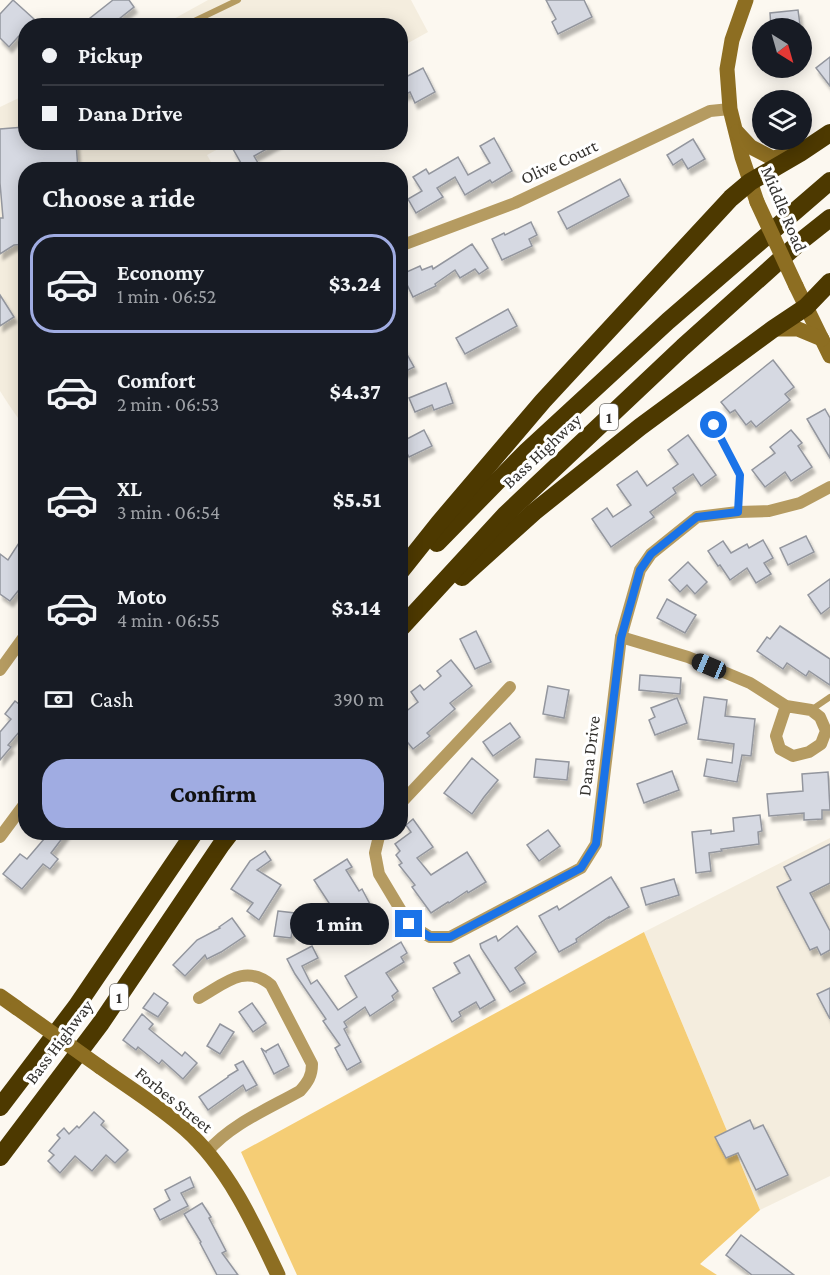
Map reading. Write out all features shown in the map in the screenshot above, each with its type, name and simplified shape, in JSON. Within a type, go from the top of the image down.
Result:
[{"type":"highway","points":[[408,562],[566,375],[731,198],[750,182],[830,133]]},
{"type":"highway","name":"Bass Highway","points":[[408,573],[527,451],[668,321],[830,181]]},
{"type":"highway","name":"Bass Highway","points":[[408,622],[505,515],[683,346],[830,218]]},
{"type":"highway","points":[[408,624],[534,512],[640,427],[773,329],[806,308],[830,282]]},
{"type":"highway","name":"Bass Highway","points":[[0,1107],[76,1006],[190,840]]},
{"type":"highway","name":"Bass Highway","points":[[0,1157],[101,1023],[225,840]]},
{"type":"main road","name":"Middle Road","points":[[746,0],[732,40],[727,69],[730,109],[757,202],[830,356]]},
{"type":"main road","points":[[735,130],[751,147],[772,158],[800,153]]},
{"type":"main road","points":[[773,329],[798,329],[822,339]]},
{"type":"main road","name":"Forbes Street","points":[[0,996],[185,1129],[207,1152],[230,1183],[278,1275]]},
{"type":"street","name":"Olive Court","points":[[408,243],[515,203],[710,111],[730,109]]},
{"type":"street","name":"Dana Drive","points":[[378,840],[375,853],[379,874],[409,924],[430,937],[450,937],[581,868],[596,844],[621,638],[640,570],[651,554],[697,517],[769,511],[800,503],[830,487]]},
{"type":"street","points":[[621,638],[688,657],[750,683],[786,706],[810,710],[820,717],[826,730],[821,744],[809,752],[794,756],[780,749],[777,736],[786,706]]},
{"type":"street","points":[[0,670],[18,645]]},
{"type":"street","points":[[408,795],[510,687]]},
{"type":"street","points":[[0,837],[18,813]]},
{"type":"street","points":[[199,998],[238,976],[251,975],[262,978],[271,985],[312,1064],[312,1074],[300,1090],[232,1129],[207,1152]]},
{"type":"lane","points":[[201,18],[238,0]]},
{"type":"lane","points":[[714,425],[740,475],[738,512]]},
{"type":"lane","points":[[810,710],[830,697]]},
{"type":"shaded area","points":[[208,0],[411,0],[428,32],[408,43],[408,18],[175,18]]},
{"type":"shaded area","points":[[18,98],[18,150],[216,150],[207,155],[211,162],[18,162],[18,418],[0,391],[0,107]]},
{"type":"shaded area","points":[[830,838],[830,1176],[760,1210],[644,932]]},
{"type":"shaded area","points":[[644,932],[760,1210],[700,1264],[717,1275],[297,1275],[241,1152]]},
{"type":"building","points":[[13,0],[33,18],[18,18],[18,37],[9,47],[0,38],[0,14]]},
{"type":"building","points":[[113,0],[129,0],[134,7],[120,18],[90,18]]},
{"type":"building","points":[[546,0],[584,0],[592,17],[558,34],[552,22],[556,19]]},
{"type":"building","points":[[798,10],[799,18],[770,18],[770,13]]},
{"type":"building","points":[[830,57],[830,86],[816,68]]},
{"type":"building","points":[[423,68],[435,92],[415,103],[410,92],[408,93],[408,76]]},
{"type":"building","points":[[18,128],[18,150],[77,150],[77,162],[18,162],[18,245],[0,254],[0,218],[3,218],[0,183],[0,129]]},
{"type":"building","points":[[494,138],[512,171],[492,183],[490,180],[465,195],[455,177],[437,188],[443,197],[416,213],[408,199],[422,191],[413,177],[426,169],[429,174],[458,157],[468,175],[490,163],[480,146]]},
{"type":"building","points":[[693,139],[705,159],[688,169],[682,159],[673,165],[667,155]]},
{"type":"building","points":[[234,150],[265,150],[254,156],[257,162],[240,162]]},
{"type":"building","points":[[620,179],[629,196],[567,229],[558,212]]},
{"type":"building","points":[[531,222],[537,235],[529,239],[532,246],[502,260],[492,239]]},
{"type":"building","points":[[472,244],[488,268],[479,274],[475,269],[460,278],[455,270],[435,284],[436,286],[413,297],[408,287],[408,271],[420,266],[422,270],[432,266],[433,269]]},
{"type":"building","points":[[0,295],[14,317],[0,326]]},
{"type":"building","points":[[508,309],[517,326],[465,354],[456,338]]},
{"type":"building","points":[[408,356],[414,367],[408,370]]},
{"type":"building","points":[[773,360],[794,387],[785,394],[790,400],[756,427],[751,421],[746,425],[735,410],[730,413],[721,402]]},
{"type":"building","points":[[446,383],[453,403],[434,410],[432,405],[415,412],[409,398]]},
{"type":"building","points":[[825,409],[830,418],[830,458],[807,419]]},
{"type":"building","points":[[424,430],[432,446],[409,457],[408,438]]},
{"type":"building","points":[[791,430],[802,443],[798,446],[812,467],[791,481],[785,472],[765,487],[752,470],[775,453],[770,447]]},
{"type":"building","points":[[688,435],[716,475],[701,486],[693,474],[673,488],[676,493],[650,512],[654,517],[611,547],[592,519],[607,508],[613,517],[631,505],[617,485],[637,471],[647,486],[678,464],[668,450]]},
{"type":"building","points":[[806,536],[814,552],[788,565],[780,548]]},
{"type":"building","points":[[763,540],[773,558],[764,563],[771,574],[756,583],[747,568],[730,580],[708,551],[723,541],[731,553],[747,544],[749,548]]},
{"type":"building","points":[[18,544],[18,591],[10,601],[0,594],[0,554],[8,560]]},
{"type":"building","points":[[688,562],[707,582],[695,594],[687,585],[680,592],[669,580]]},
{"type":"building","points":[[830,579],[830,607],[821,614],[808,595]]},
{"type":"building","points":[[667,599],[696,615],[685,633],[657,618]]},
{"type":"building","points":[[780,626],[830,659],[830,685],[809,671],[806,676],[787,663],[783,669],[757,651],[767,637],[770,639]]},
{"type":"building","points":[[476,631],[491,662],[475,669],[460,639]]},
{"type":"building","points":[[451,660],[472,686],[450,703],[455,709],[427,733],[430,736],[413,749],[408,743],[408,710],[418,702],[411,692],[420,685],[424,690],[441,676],[437,671]]},
{"type":"building","points":[[640,675],[681,678],[680,694],[639,690]]},
{"type":"building","points":[[548,686],[569,690],[564,718],[543,714]]},
{"type":"building","points":[[704,697],[727,700],[725,716],[755,719],[751,756],[742,755],[737,782],[704,776],[707,759],[732,763],[734,744],[698,739]]},
{"type":"building","points":[[677,698],[687,723],[655,735],[649,720],[655,717],[651,708]]},
{"type":"building","points":[[15,701],[18,703],[18,733],[8,745],[11,747],[0,760],[0,732],[11,719],[5,714]]},
{"type":"building","points":[[510,723],[520,737],[493,756],[483,742]]},
{"type":"building","points":[[472,758],[498,780],[472,814],[444,793]]},
{"type":"building","points":[[536,759],[569,762],[567,780],[534,777]]},
{"type":"building","points":[[672,771],[679,790],[644,803],[637,784]]},
{"type":"building","points":[[828,772],[830,810],[822,810],[822,819],[804,820],[804,813],[769,816],[767,794],[803,791],[802,774]]},
{"type":"building","points":[[760,815],[762,831],[758,832],[759,844],[721,849],[722,851],[709,853],[711,871],[696,873],[692,832],[711,830],[711,834],[734,831],[733,818]]},
{"type":"building","points":[[413,819],[433,847],[417,858],[431,875],[467,852],[486,882],[431,913],[412,887],[415,885],[399,865],[402,863],[396,855],[400,851],[395,844],[400,840],[408,840],[408,834],[411,832],[408,823]]},
{"type":"building","points":[[548,830],[560,846],[539,861],[527,845]]},
{"type":"building","points":[[43,840],[61,840],[51,853],[58,859],[50,869],[43,864],[22,889],[3,874],[20,854],[27,859]]},
{"type":"building","points":[[830,844],[830,883],[810,893],[830,931],[830,950],[821,955],[817,947],[810,950],[777,887],[791,880],[784,867]]},
{"type":"building","points":[[265,851],[271,860],[257,870],[281,885],[259,920],[247,911],[253,903],[231,889],[250,861]]},
{"type":"building","points":[[347,859],[352,867],[346,870],[359,891],[362,889],[373,910],[351,922],[348,916],[336,923],[328,908],[331,906],[314,880]]},
{"type":"building","points":[[611,877],[629,907],[609,917],[576,939],[577,942],[559,952],[539,916],[557,906],[559,910]]},
{"type":"building","points":[[674,879],[679,895],[646,905],[641,888]]},
{"type":"building","points":[[278,911],[295,913],[291,938],[274,936]]},
{"type":"building","points":[[232,918],[245,936],[207,959],[205,955],[185,976],[173,965],[197,940],[220,928]]},
{"type":"building","points":[[517,926],[536,952],[515,968],[525,983],[510,992],[480,944],[496,936],[498,941]]},
{"type":"building","points":[[401,942],[407,953],[401,957],[404,962],[386,973],[398,991],[392,996],[394,1000],[370,1016],[365,1007],[344,1022],[347,1027],[344,1029],[361,1062],[347,1070],[335,1048],[340,1045],[323,1021],[326,1019],[287,959],[312,946],[318,958],[302,966],[311,984],[317,980],[338,1010],[357,997],[345,976]]},
{"type":"building","points":[[469,955],[495,1000],[480,1009],[476,1002],[459,1012],[461,1016],[452,1022],[433,988],[460,973],[454,963]]},
{"type":"building","points":[[830,988],[830,1019],[817,994]]},
{"type":"building","points":[[154,993],[168,1003],[158,1017],[143,1008]]},
{"type":"building","points":[[252,1003],[266,1023],[253,1032],[239,1012]]},
{"type":"building","points":[[142,1014],[153,1024],[149,1029],[182,1056],[185,1052],[197,1063],[183,1079],[162,1060],[159,1064],[138,1047],[136,1050],[123,1040]]},
{"type":"building","points":[[220,1024],[234,1032],[220,1054],[207,1046]]},
{"type":"building","points":[[278,1044],[289,1066],[274,1074],[261,1048],[266,1052]]},
{"type":"building","points":[[243,1061],[257,1085],[246,1091],[243,1085],[208,1110],[199,1097],[238,1070],[235,1065]]},
{"type":"building","points":[[94,1112],[104,1121],[101,1125],[128,1150],[115,1163],[106,1155],[92,1171],[75,1156],[60,1173],[48,1161],[54,1155],[49,1151],[60,1138],[57,1135],[64,1128],[69,1134],[77,1126],[79,1128]]},
{"type":"building","points":[[750,1120],[754,1129],[763,1125],[788,1175],[756,1190],[738,1153],[726,1158],[715,1137]]},
{"type":"building","points":[[190,1177],[194,1187],[181,1193],[188,1206],[160,1220],[154,1209],[170,1200],[165,1190]]},
{"type":"building","points":[[202,1203],[226,1251],[222,1253],[238,1275],[217,1275],[184,1214]]},
{"type":"building","points":[[741,1235],[794,1275],[752,1275],[726,1255]]},
{"type":"route","points":[[409,924],[430,937],[450,937],[581,868],[596,844],[621,638],[640,570],[651,554],[697,517],[738,512],[740,475],[714,425]]}]
